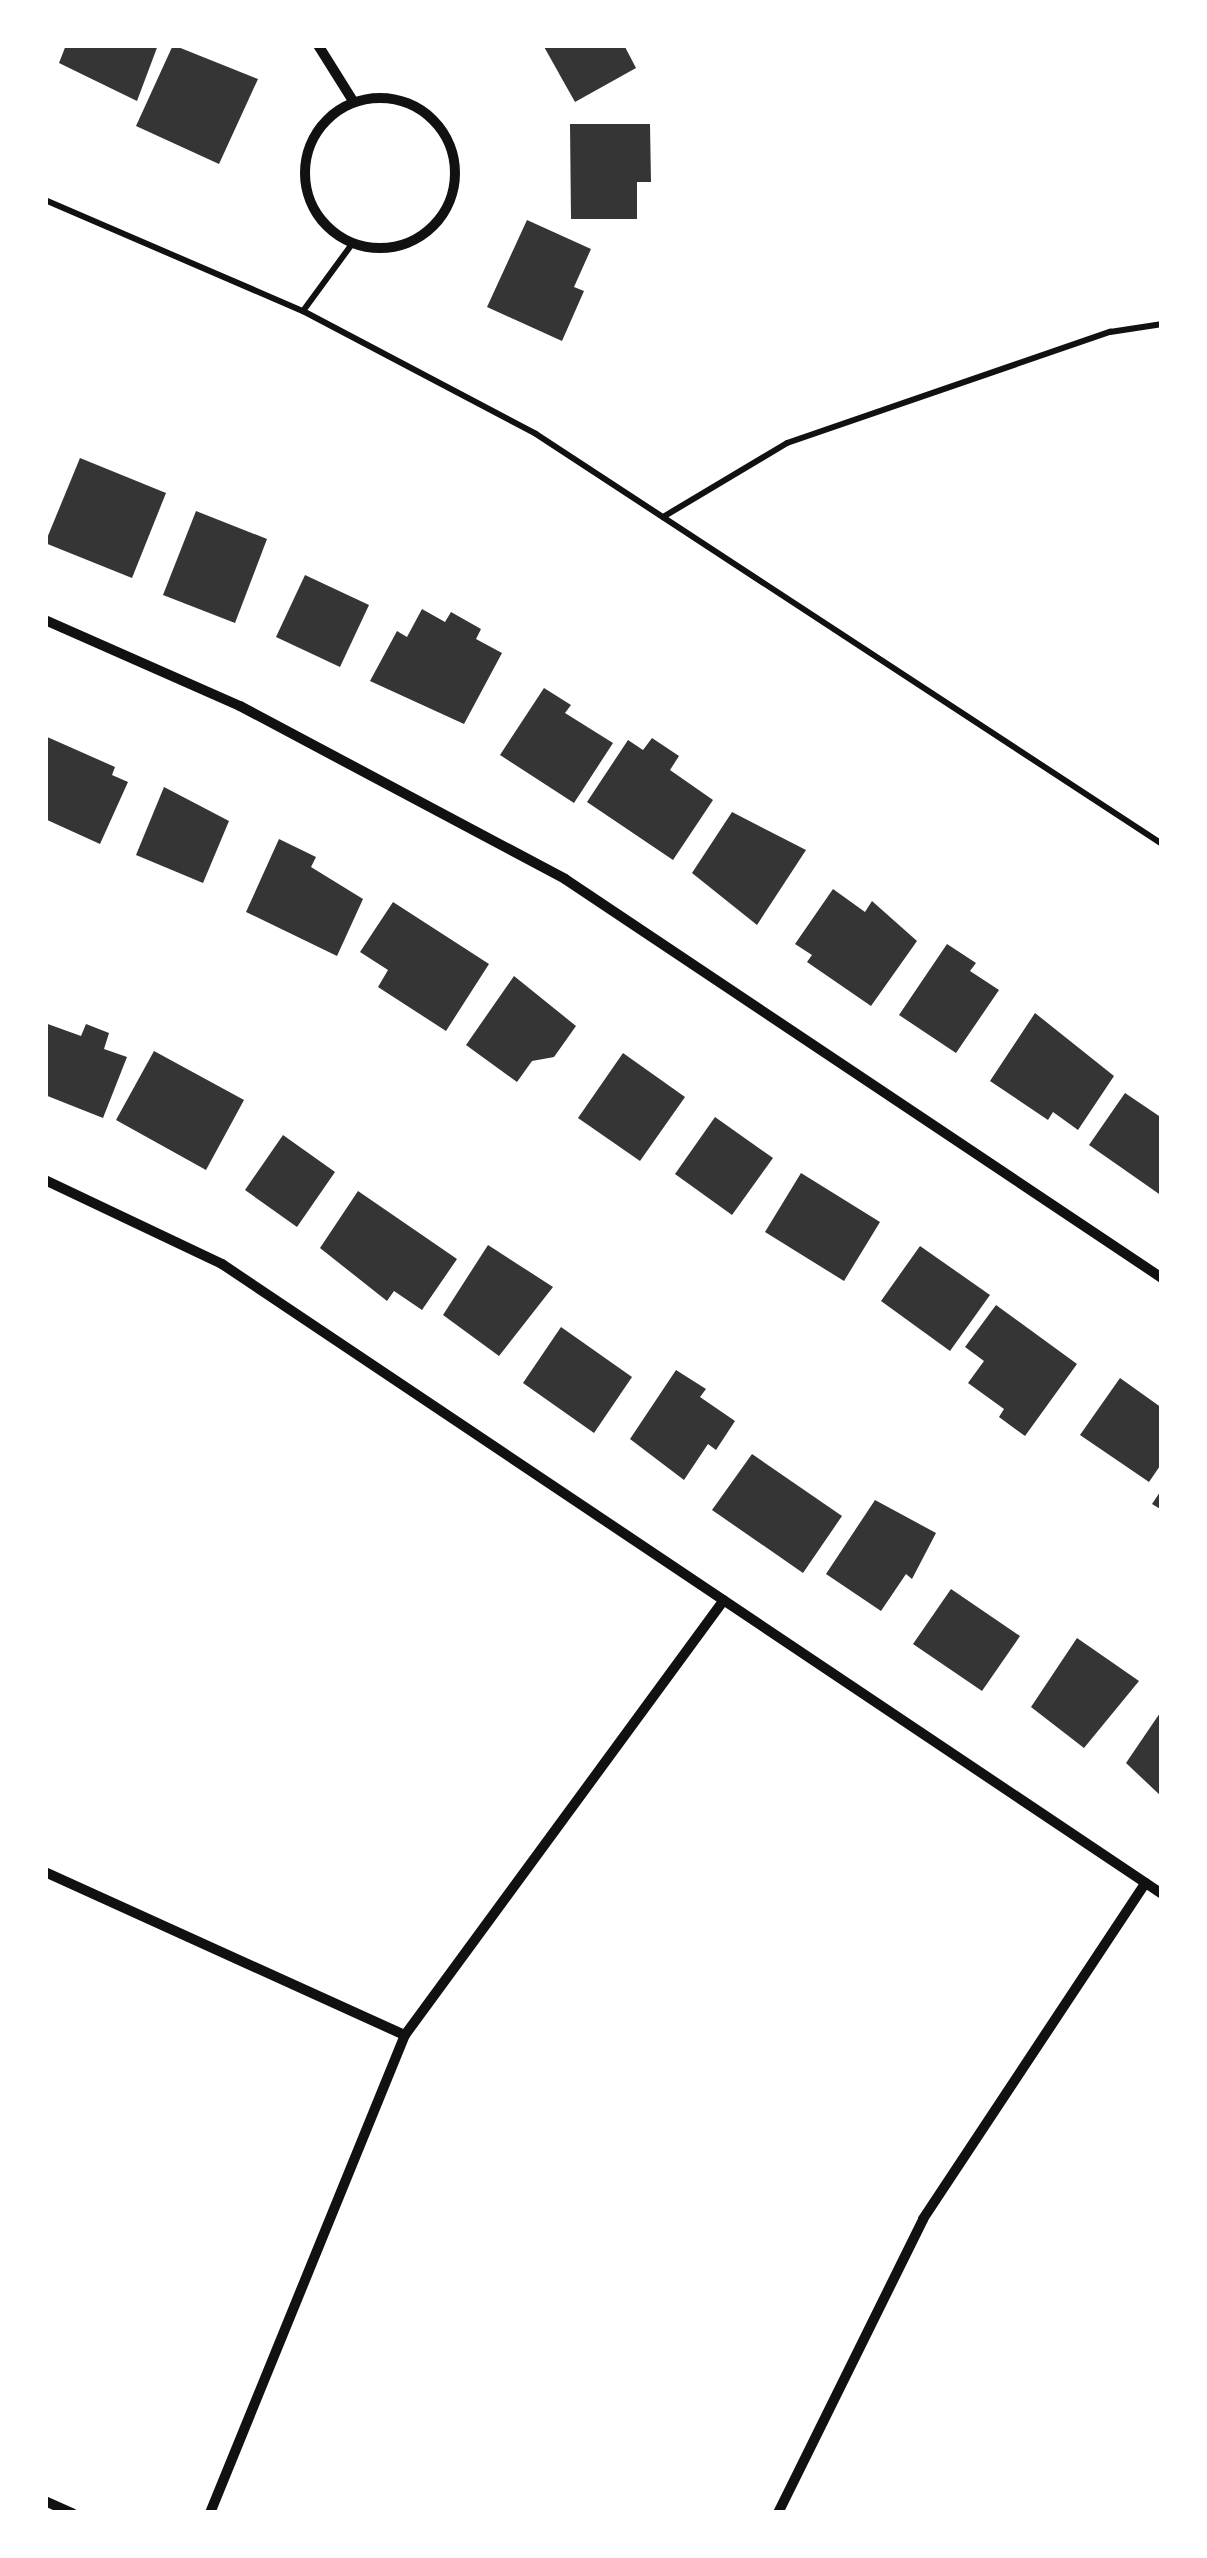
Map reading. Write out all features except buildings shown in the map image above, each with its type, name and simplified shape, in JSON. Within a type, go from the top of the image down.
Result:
[{"type":"street","points":[[318,45],[353,102]]},
{"type":"street","points":[[376,97],[423,110],[452,149],[452,198],[423,236],[400,246],[352,244],[313,210],[305,160],[330,115],[353,102],[376,97]]},
{"type":"street","points":[[45,620],[240,706],[565,879],[1162,1278]]},
{"type":"street","points":[[45,1180],[222,1264],[1162,1894]]},
{"type":"street","points":[[210,2513],[405,2034],[724,1600]]},
{"type":"street","points":[[45,1872],[405,2034]]},
{"type":"street","points":[[778,2513],[923,2219],[1145,1882]]},
{"type":"street","points":[[45,2502],[72,2513]]},
{"type":"path","points":[[45,200],[303,312],[536,434],[1162,844]]},
{"type":"path","points":[[303,312],[352,244]]},
{"type":"path","points":[[663,517],[787,443],[1110,332],[1162,324]]}]
